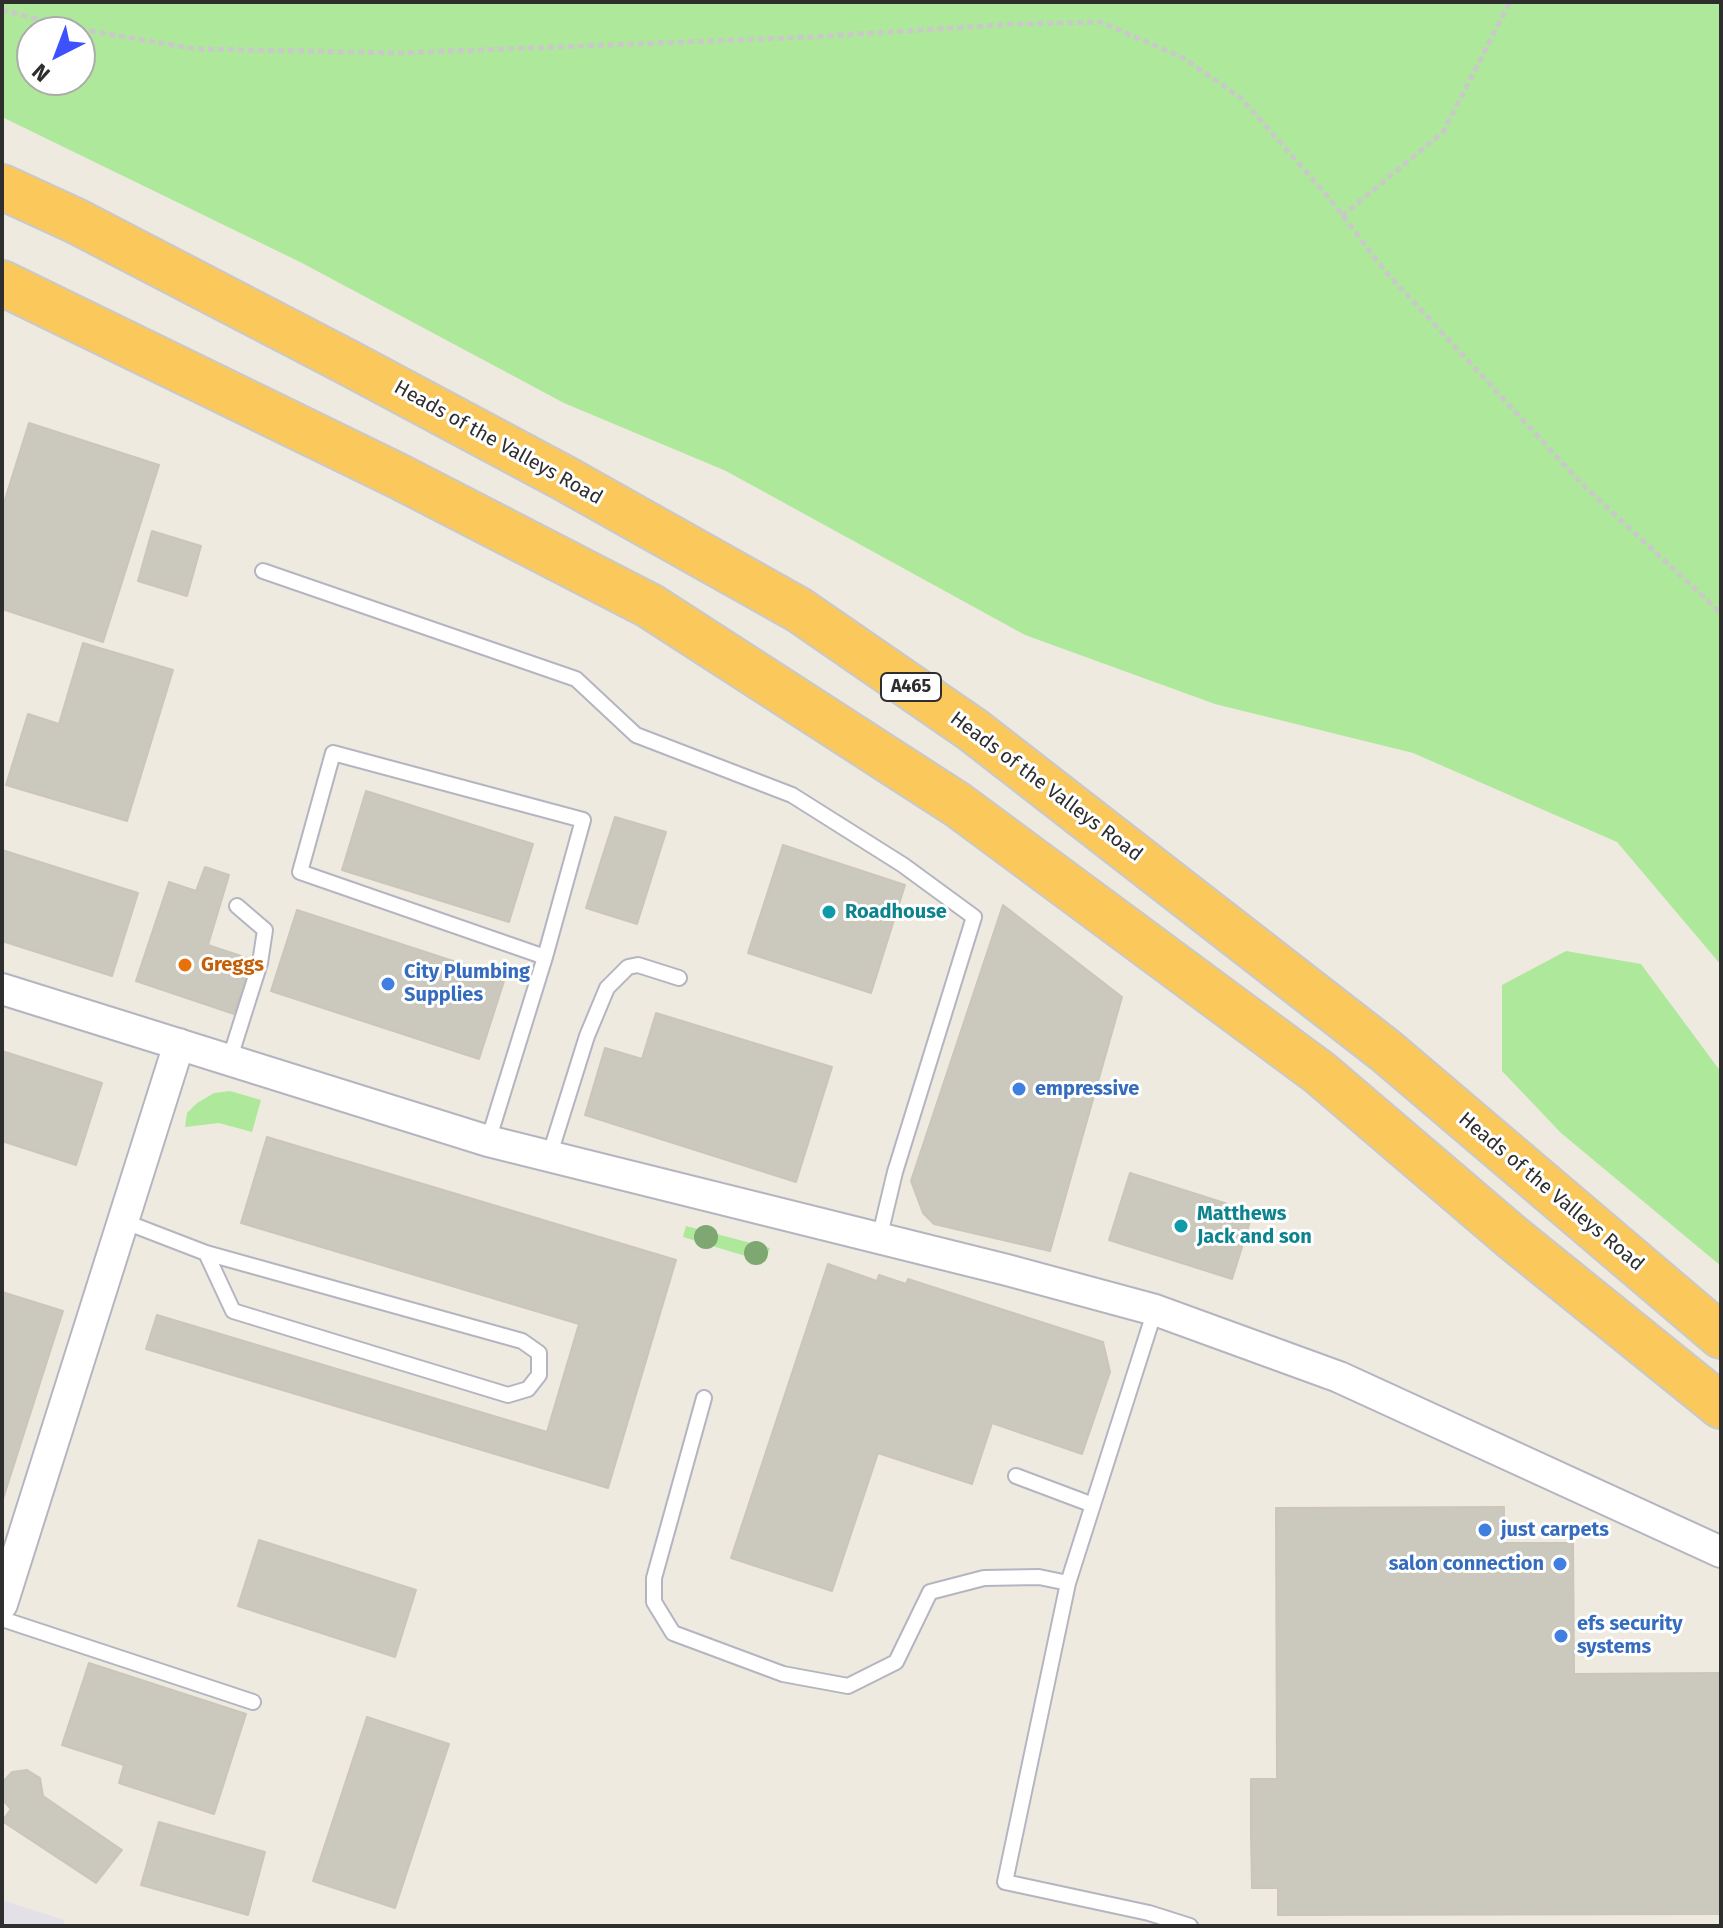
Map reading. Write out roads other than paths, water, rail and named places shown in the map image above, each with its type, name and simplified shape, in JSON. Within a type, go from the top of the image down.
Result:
[{"type":"highway","name":"Heads of the Valleys Road","points":[[2,187],[76,221],[347,362],[564,478],[799,610],[973,730],[1386,1051],[1721,1336]]},
{"type":"highway","points":[[2,283],[400,477],[650,606],[945,796],[1320,1073],[1513,1238],[1721,1406]]},
{"type":"street","points":[[2,989],[549,1158],[1007,1270],[1155,1310],[1339,1377],[1721,1552]]},
{"type":"street","points":[[2,1604],[179,1044]]},
{"type":"lane","points":[[263,571],[576,679],[636,735],[792,795],[903,865],[974,917],[895,1172],[879,1239]]},
{"type":"lane","points":[[488,1141],[545,957],[583,820],[333,753],[300,872],[545,957]]},
{"type":"lane","points":[[229,1061],[260,963],[265,930],[237,906]]},
{"type":"lane","points":[[549,1158],[587,1036],[607,988],[628,967],[638,965],[679,978]]},
{"type":"lane","points":[[123,1221],[206,1253],[522,1341],[539,1353],[539,1375],[528,1389],[508,1395],[233,1311],[206,1253]]},
{"type":"lane","points":[[1155,1310],[1068,1583],[1005,1882],[1149,1913],[1190,1926]]},
{"type":"lane","points":[[704,1398],[654,1578],[654,1602],[673,1633],[783,1674],[848,1686],[896,1662],[930,1592],[984,1578],[1039,1577],[1068,1583]]},
{"type":"lane","points":[[1016,1476],[1093,1505]]},
{"type":"lane","points":[[2,1619],[253,1702]]},
{"type":"place","name":"Roadhouse","points":[[829,912]]},
{"type":"place","name":"Greggs","points":[[185,965]]},
{"type":"place","name":"City Plumbing Supplies","points":[[388,984]]},
{"type":"place","name":"empressive","points":[[1019,1089]]},
{"type":"place","name":"Matthews Jack and son","points":[[1181,1226]]},
{"type":"place","name":"just carpets","points":[[1485,1530]]},
{"type":"place","name":"salon connection","points":[[1560,1564]]},
{"type":"place","name":"efs security systems","points":[[1561,1636]]}]
